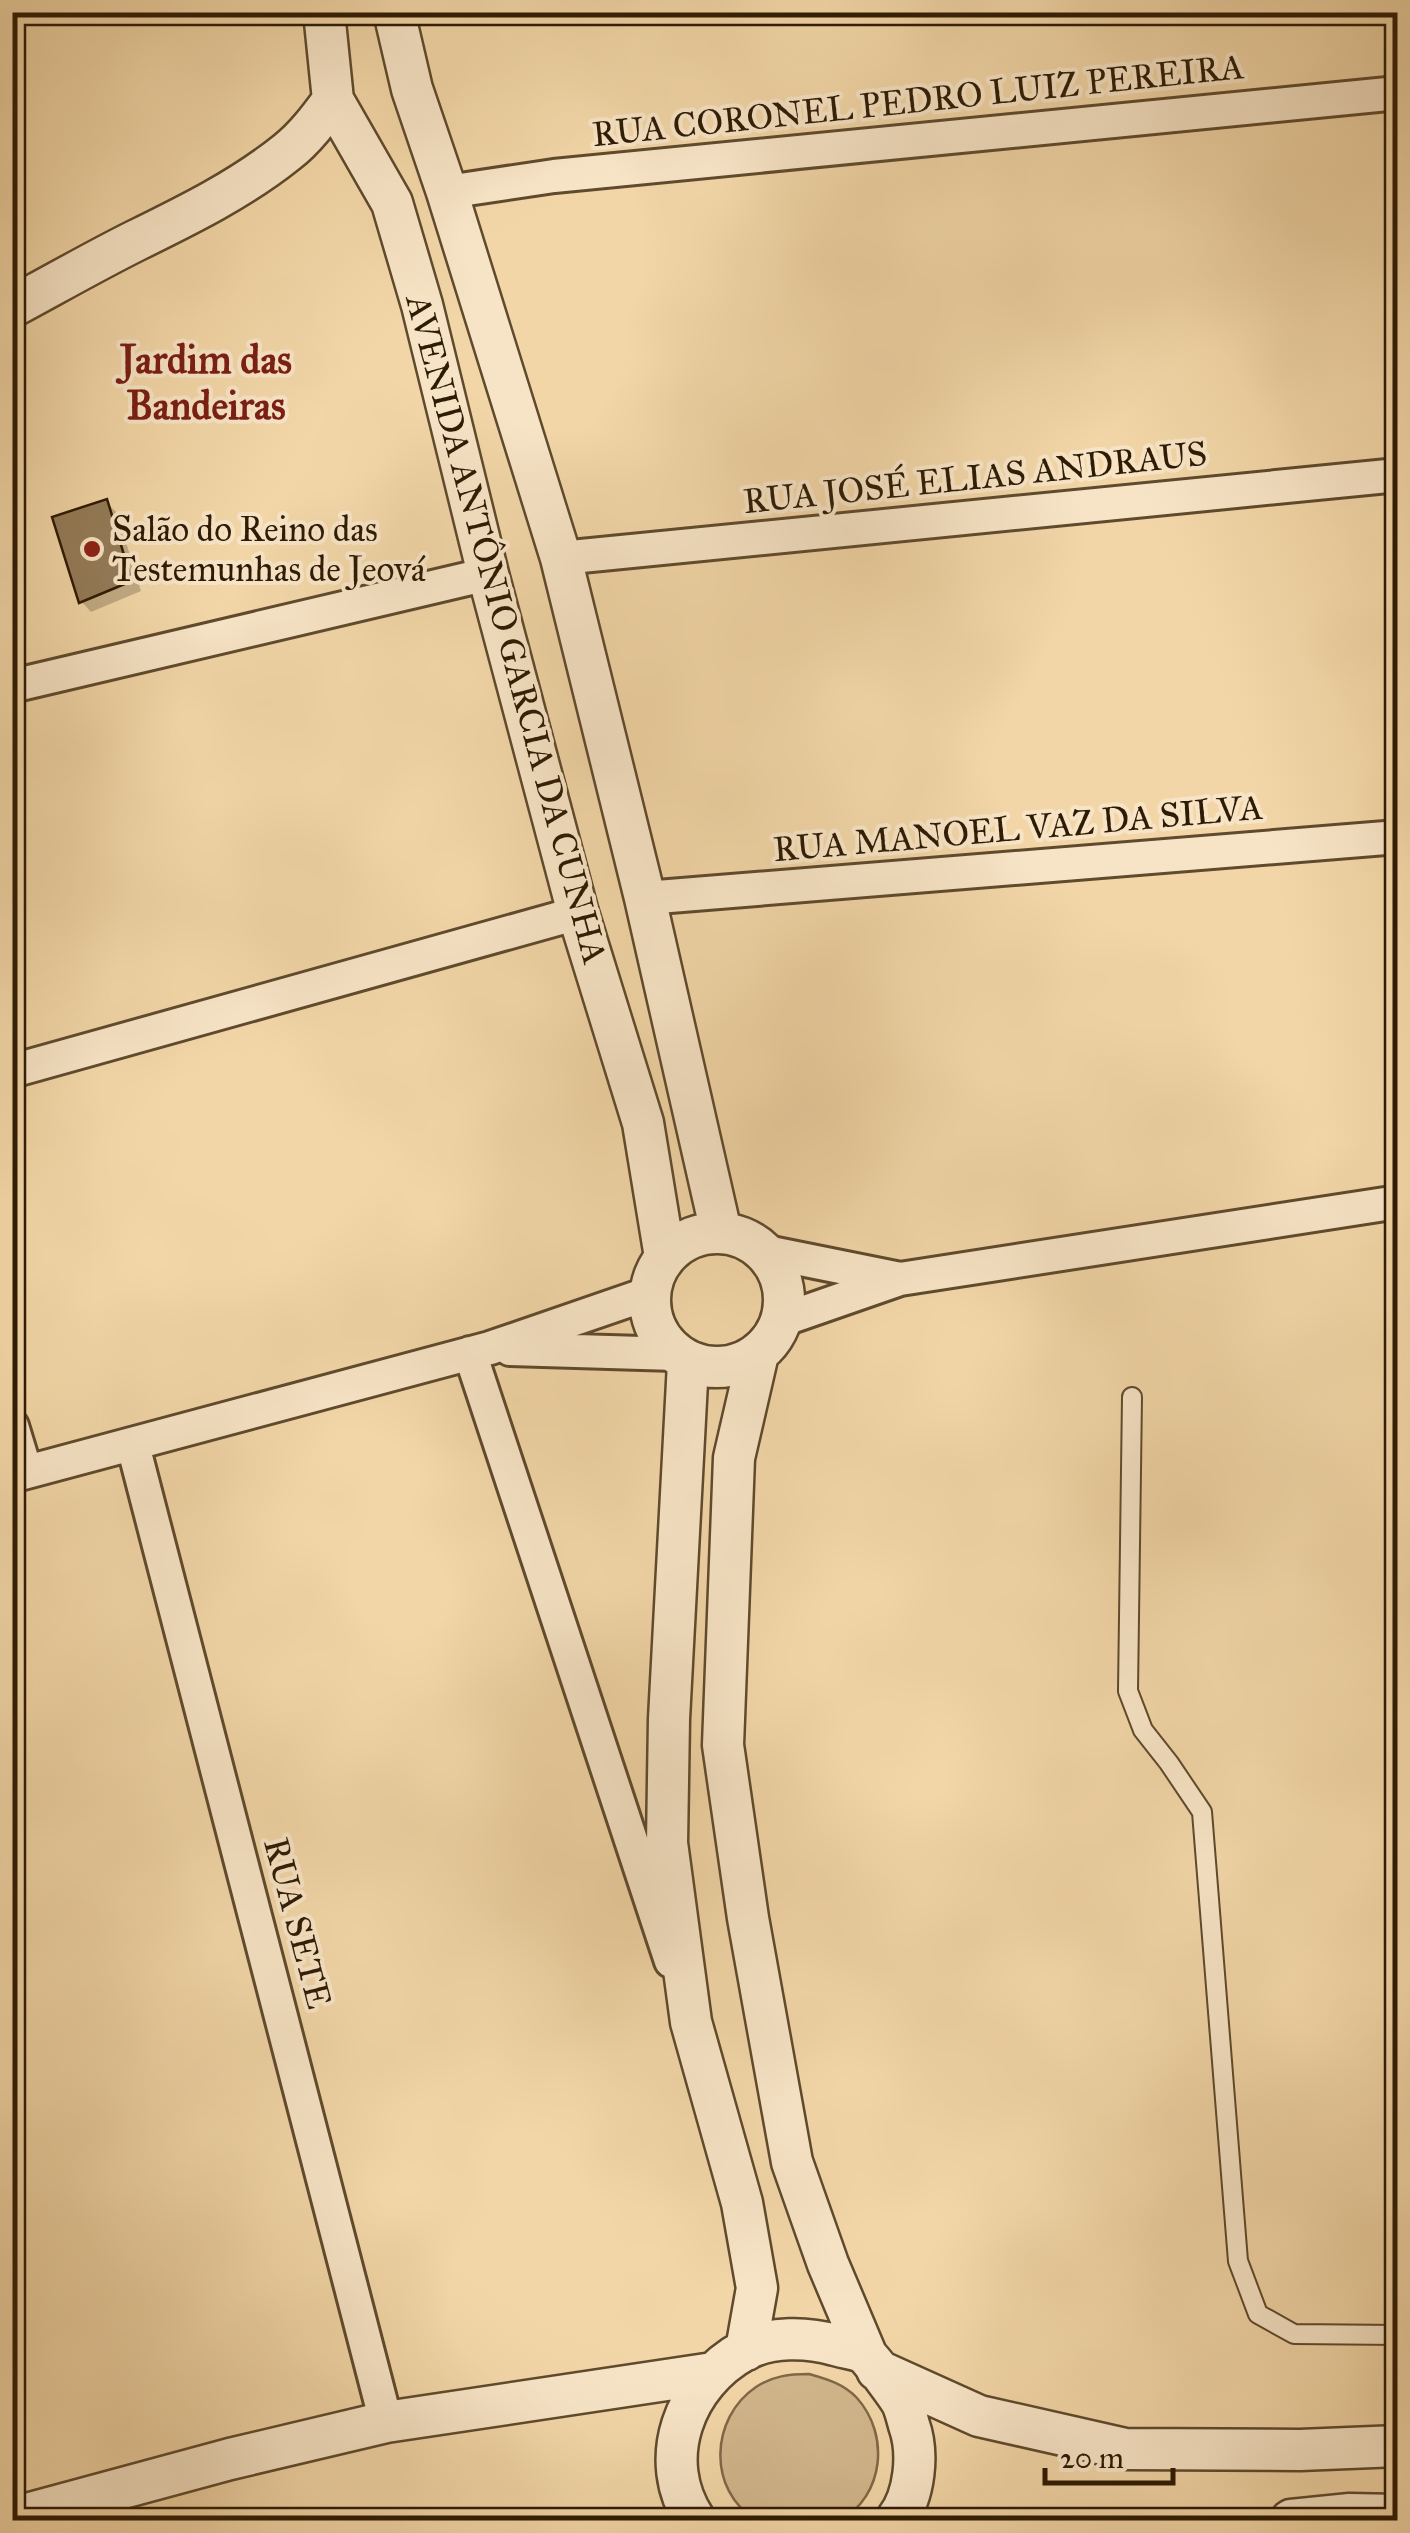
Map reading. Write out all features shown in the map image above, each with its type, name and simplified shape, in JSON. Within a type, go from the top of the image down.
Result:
[{"type":"street","name":"AVENIDA ANTÔNIO GARCIA DA CUNHA","points":[[324,12],[332,100],[392,203],[422,305],[578,913],[644,1122],[658,1275]]},
{"type":"street","name":"AVENIDA ANTÔNIO GARCIA DA CUNHA","points":[[394,12],[412,90],[561,558],[721,1232]]},
{"type":"street","name":"RUA CORONEL PEDRO LUIZ PEREIRA","points":[[447,192],[554,176],[1398,93]]},
{"type":"street","points":[[12,306],[236,188],[290,151],[332,100]]},
{"type":"street","name":"RUA JOSÉ ELIAS ANDRAUS","points":[[561,558],[1398,476]]},
{"type":"street","points":[[12,686],[488,574]]},
{"type":"street","name":"RUA MANOEL VAZ DA SILVA","points":[[644,898],[1398,837]]},
{"type":"street","points":[[12,1071],[578,913]]},
{"type":"street","points":[[782,1320],[900,1279],[1398,1202]]},
{"type":"street","points":[[12,1426],[19,1474],[133,1445],[480,1350],[658,1275],[690,1238],[721,1232],[747,1239],[766,1252],[900,1279]]},
{"type":"street","points":[[766,1252],[784,1286],[782,1320],[758,1354],[734,1458],[723,1745],[748,1918],[792,2162],[828,2264],[872,2362],[901,2400],[914,2438],[913,2476],[896,2520]]},
{"type":"street","points":[[658,1275],[656,1328],[682,1358],[667,1844],[691,2022]]},
{"type":"street","points":[[480,1350],[682,1358],[704,1366],[734,1366],[758,1354]]},
{"type":"street","points":[[480,1350],[691,2022],[742,2203],[756,2288],[746,2350]]},
{"type":"street","name":"RUA SETE","points":[[133,1445],[386,2422]]},
{"type":"street","points":[[695,2520],[687,2508],[677,2473],[678,2436],[690,2402],[712,2373],[746,2350],[795,2339],[826,2342],[979,2416],[1125,2449],[1398,2446]]},
{"type":"street","points":[[12,2518],[230,2458],[386,2422],[712,2373]]},
{"type":"street","points":[[1291,2520],[1350,2514],[1398,2516]]},
{"type":"lane","points":[[1132,1396],[1128,1690],[1143,1730],[1202,1812],[1238,2261],[1258,2314],[1294,2334],[1398,2335]]},
{"type":"shaded area","points":[[809,2374],[847,2389],[868,2413],[878,2446],[874,2480],[866,2496],[841,2520],[756,2520],[740,2507],[722,2473],[723,2435],[741,2400],[756,2387],[781,2376]]},
{"type":"building","name":"Salão do Reino das Testemunhas de Jeová","points":[[107,499],[132,581],[79,603],[52,517]]},
{"type":"place","name":"Salão do Reino das Testemunhas de Jeová","points":[[92,549]]},
{"type":"district","name":"Jardim das Bandeiras","points":[[206,382]]}]
